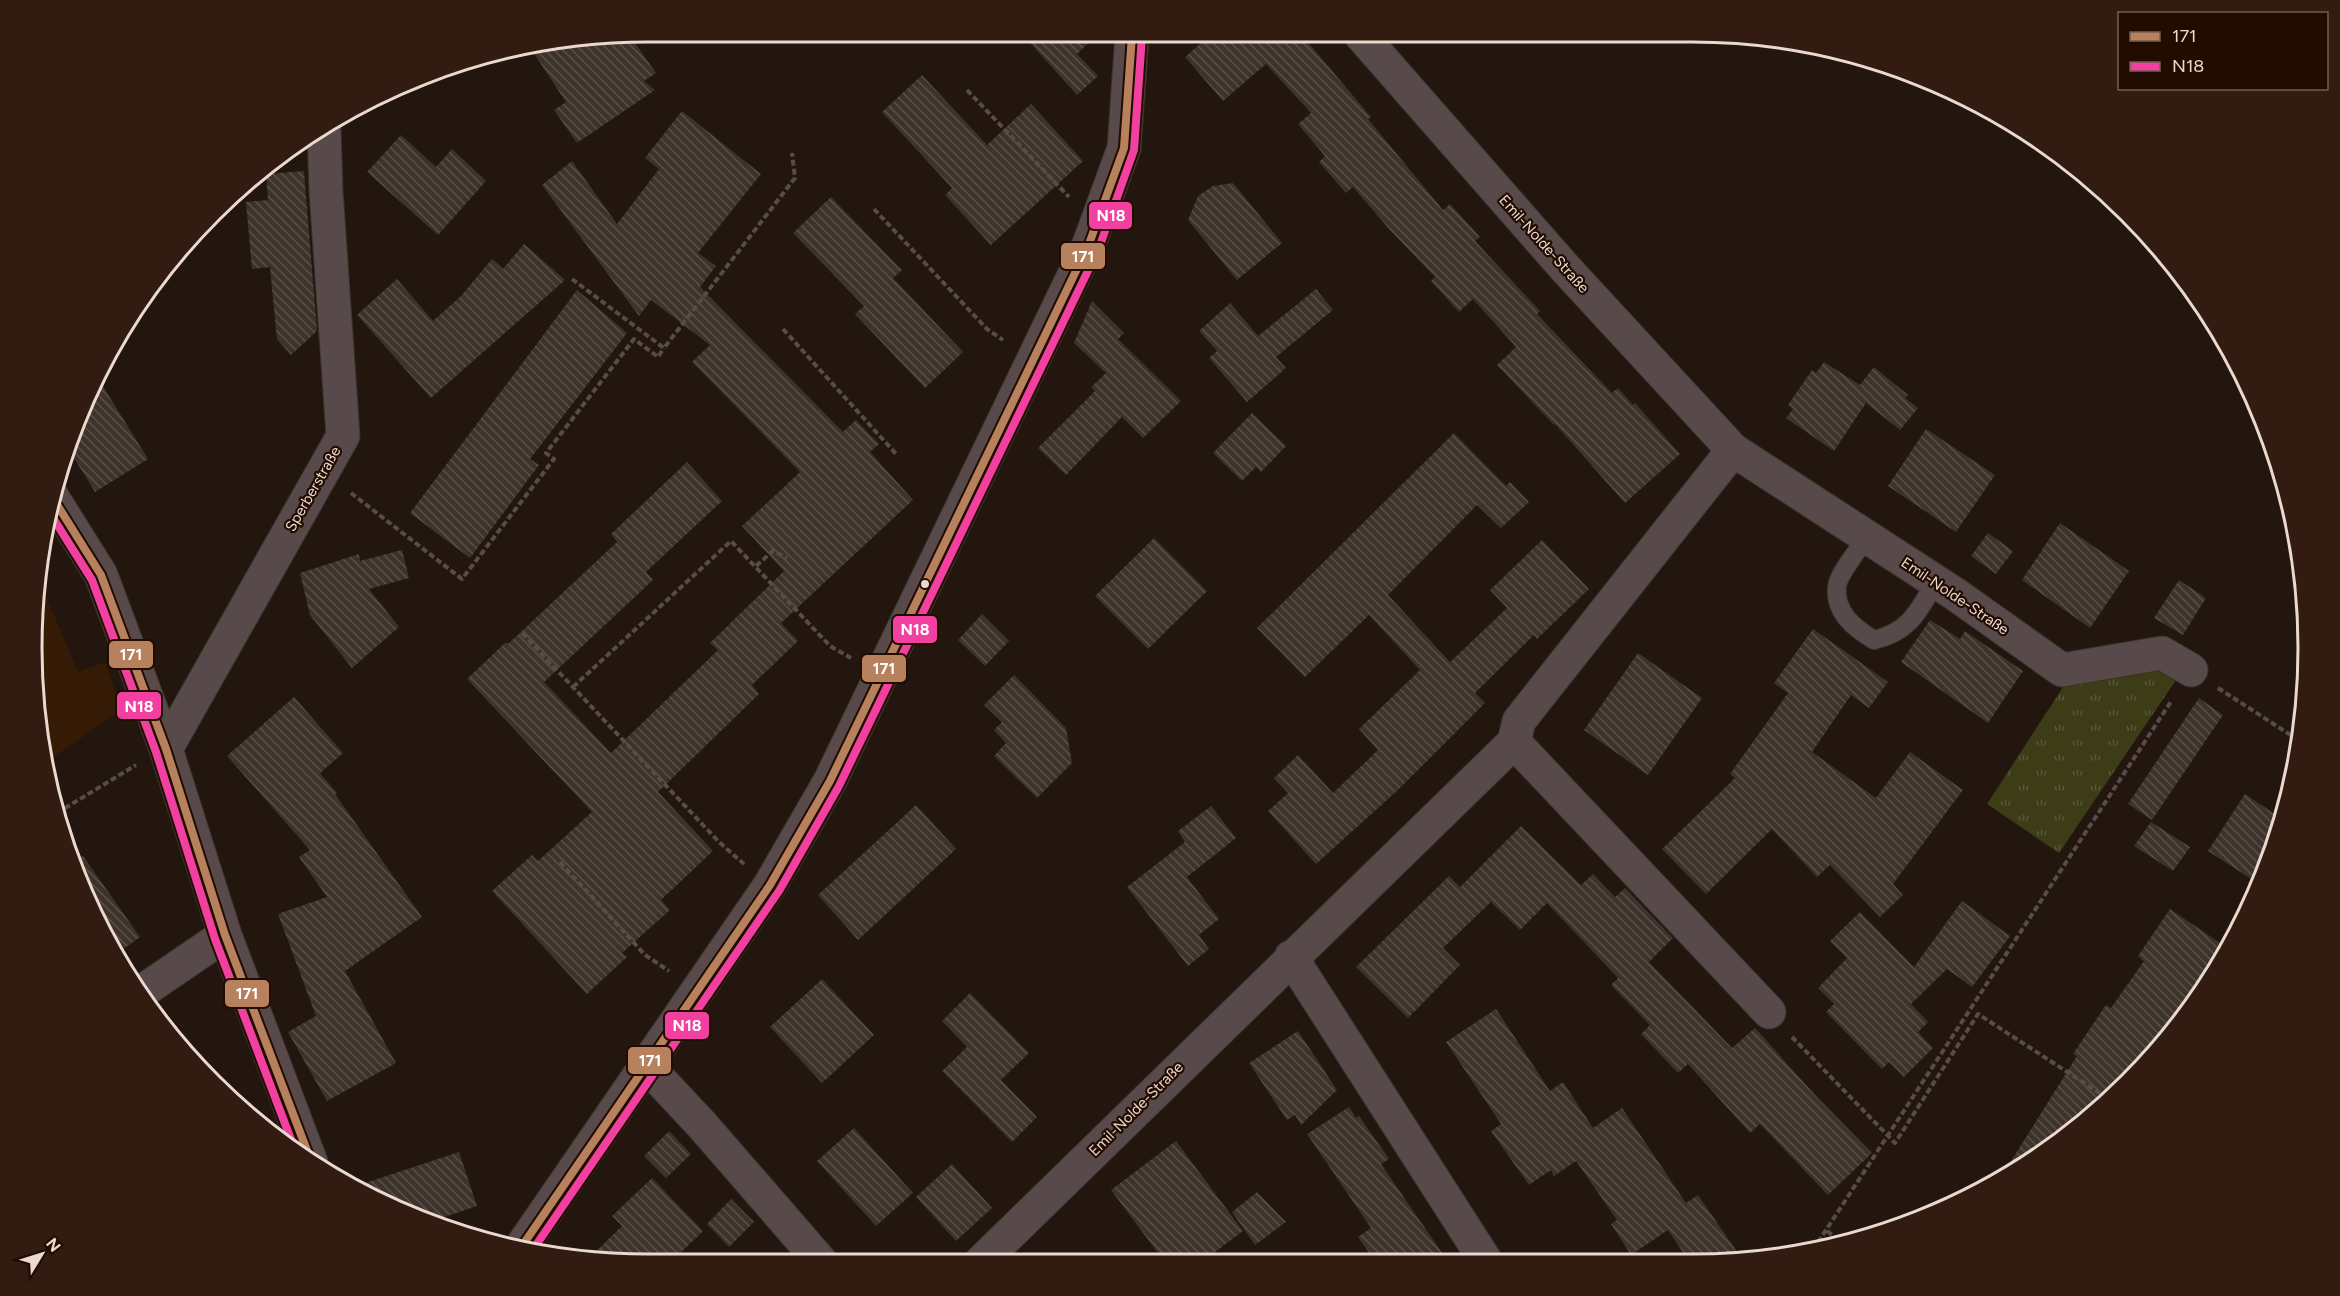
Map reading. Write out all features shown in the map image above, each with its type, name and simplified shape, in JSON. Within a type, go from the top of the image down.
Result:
[{"type":"street","points":[[525,1241],[770,885],[830,781],[1089,244],[1124,148],[1132,42]]},
{"type":"street","name":"Emil-Nolde-Straße","points":[[1367,42],[1564,268],[1733,450],[2062,670],[2162,653],[2191,670]]},
{"type":"street","name":"Sperberstraße","points":[[166,748],[343,436],[324,136]]},
{"type":"street","name":"Emil-Nolde-Straße","points":[[989,1254],[1291,957],[1514,742],[1519,721],[1733,450]]},
{"type":"street","points":[[59,508],[101,575],[166,748],[225,935],[306,1148]]},
{"type":"street","points":[[1514,742],[1769,1012]]},
{"type":"street","points":[[147,989],[225,935]]},
{"type":"street","points":[[1291,957],[1481,1254]]},
{"type":"street","points":[[645,1064],[703,1126],[813,1254]]},
{"type":"lane","points":[[1866,538],[1837,585],[1839,606],[1851,627],[1874,640],[1890,636],[1909,624],[1935,583]]},
{"type":"path","points":[[967,90],[1062,192],[1098,220]]},
{"type":"path","points":[[323,471],[462,579],[554,459],[546,453],[634,339],[658,357],[795,178],[792,153]]},
{"type":"path","points":[[874,209],[987,329],[1034,361]]},
{"type":"path","points":[[572,279],[664,348]]},
{"type":"path","points":[[783,329],[897,455]]},
{"type":"path","points":[[573,687],[731,541],[830,646],[881,677]]},
{"type":"path","points":[[756,566],[773,551],[787,558]]},
{"type":"path","points":[[522,633],[719,842],[770,885]]},
{"type":"path","points":[[1821,1240],[2191,670],[2291,735]]},
{"type":"path","points":[[64,809],[166,748]]},
{"type":"path","points":[[560,862],[645,955],[696,991]]},
{"type":"path","points":[[1769,1012],[1895,1143],[1977,1014],[2102,1095]]},
{"type":"path","points":[[1827,1231],[1834,1236]]},
{"type":"shaded area","points":[[45,593],[78,672],[105,662],[122,710],[52,758],[43,688]]},
{"type":"green space","points":[[2150,666],[2176,680],[2059,853],[1987,804],[2069,678]]},
{"type":"building","points":[[635,42],[656,73],[644,81],[655,90],[577,143],[554,110],[566,102],[534,53],[569,47]]},
{"type":"building","points":[[1029,42],[1090,42],[1077,54],[1098,76],[1077,95]]},
{"type":"building","points":[[1202,42],[1308,42],[1371,117],[1368,119],[1443,210],[1450,204],[1480,237],[1475,241],[1540,311],[1537,314],[1612,393],[1618,388],[1633,405],[1635,403],[1680,454],[1625,503],[1555,424],[1497,365],[1516,347],[1473,299],[1459,312],[1431,281],[1435,277],[1353,187],[1346,193],[1319,162],[1325,156],[1298,124],[1311,113],[1266,64],[1223,101],[1185,57]]},
{"type":"building","points":[[922,75],[987,145],[1031,104],[1083,161],[991,245],[945,195],[952,188],[882,112]]},
{"type":"building","points":[[682,111],[761,174],[698,253],[716,266],[700,287],[843,432],[856,420],[879,444],[870,452],[913,500],[781,623],[798,641],[752,685],[759,694],[658,792],[713,851],[661,900],[670,910],[622,953],[627,957],[587,994],[492,891],[532,855],[538,861],[592,812],[467,679],[506,642],[508,644],[617,542],[611,534],[687,462],[722,501],[646,572],[653,580],[544,682],[611,753],[718,650],[710,643],[784,571],[742,526],[800,472],[692,362],[710,345],[651,300],[639,316],[542,185],[572,161],[617,224],[659,169],[645,158]]},
{"type":"building","points":[[401,135],[436,167],[452,149],[486,181],[438,235],[367,172]]},
{"type":"building","points":[[304,171],[317,331],[291,355],[277,339],[270,267],[252,269],[246,202],[268,200],[266,177],[271,174]]},
{"type":"building","points":[[1233,183],[1282,243],[1237,280],[1188,220],[1198,196],[1213,186]]},
{"type":"building","points":[[831,197],[902,270],[893,278],[963,352],[925,388],[855,314],[864,306],[793,233]]},
{"type":"building","points":[[524,244],[565,280],[431,398],[357,315],[397,279],[433,321],[461,296],[492,259],[503,269]]},
{"type":"building","points":[[1316,289],[1333,310],[1276,357],[1286,368],[1247,402],[1209,358],[1217,351],[1199,331],[1230,303],[1258,336]]},
{"type":"building","points":[[577,290],[627,333],[530,459],[539,465],[470,558],[410,513]]},
{"type":"building","points":[[1092,301],[1124,333],[1118,339],[1181,401],[1143,438],[1122,417],[1066,475],[1038,448],[1095,391],[1091,387],[1106,373],[1074,343]]},
{"type":"building","points":[[1824,362],[1860,385],[1874,367],[1908,395],[1905,398],[1918,408],[1900,430],[1866,403],[1834,451],[1786,418],[1793,409],[1788,405],[1812,370],[1816,373]]},
{"type":"building","points":[[102,385],[148,459],[95,492],[73,456]]},
{"type":"building","points":[[1252,413],[1286,446],[1261,472],[1256,467],[1242,481],[1213,453]]},
{"type":"building","points":[[1926,429],[1995,475],[1956,532],[1888,486]]},
{"type":"building","points":[[1454,433],[1506,486],[1510,482],[1529,502],[1501,528],[1477,505],[1388,595],[1450,662],[1507,608],[1490,590],[1542,540],[1589,589],[1537,639],[1534,635],[1475,693],[1485,703],[1399,789],[1316,864],[1268,811],[1288,793],[1274,778],[1298,755],[1333,793],[1378,750],[1359,729],[1420,670],[1369,615],[1305,677],[1257,628]]},
{"type":"building","points":[[2060,523],[2129,571],[2090,628],[2022,580]]},
{"type":"building","points":[[1988,533],[2013,551],[1996,574],[1971,556]]},
{"type":"building","points":[[1154,538],[1207,591],[1148,649],[1095,596]]},
{"type":"building","points":[[402,550],[409,578],[369,589],[399,627],[352,668],[310,615],[300,573],[359,554],[360,561]]},
{"type":"building","points":[[2179,580],[2206,598],[2183,635],[2154,618]]},
{"type":"building","points":[[982,614],[1009,641],[985,666],[958,640]]},
{"type":"building","points":[[1930,620],[1960,639],[1965,631],[2023,671],[1988,723],[1901,662]]},
{"type":"building","points":[[1813,629],[1888,682],[1869,708],[1851,695],[1812,752],[1876,798],[1910,752],[1963,790],[1893,884],[1903,895],[1880,917],[1830,865],[1817,877],[1772,829],[1706,894],[1662,849],[1735,778],[1730,774],[1788,693],[1774,683]]},
{"type":"building","points":[[1638,653],[1702,698],[1648,775],[1584,730]]},
{"type":"building","points":[[1014,675],[1066,728],[1072,763],[1037,798],[994,756],[1006,743],[994,730],[1002,722],[984,705]]},
{"type":"building","points":[[294,697],[343,753],[320,773],[337,793],[335,794],[422,917],[345,971],[396,1063],[327,1101],[288,1032],[316,1016],[278,914],[327,897],[299,857],[310,850],[227,756]]},
{"type":"building","points":[[2199,698],[2223,715],[2152,820],[2128,804]]},
{"type":"building","points":[[2245,794],[2274,814],[2252,880],[2208,851]]},
{"type":"building","points":[[916,805],[956,849],[858,940],[818,895]]},
{"type":"building","points":[[1211,806],[1236,838],[1187,877],[1219,919],[1199,935],[1209,949],[1188,966],[1127,887],[1185,842],[1178,831]]},
{"type":"building","points":[[2151,822],[2190,847],[2173,871],[2134,846]]},
{"type":"building","points":[[1521,826],[1581,885],[1593,874],[1615,897],[1625,888],[1673,938],[1649,962],[1732,1048],[1755,1028],[1816,1096],[1872,1153],[1828,1195],[1760,1124],[1750,1133],[1688,1064],[1678,1073],[1641,1034],[1650,1025],[1611,985],[1618,978],[1547,903],[1520,930],[1491,902],[1443,948],[1460,965],[1408,1018],[1356,967],[1449,876],[1460,887]]},
{"type":"building","points":[[83,856],[140,937],[122,950],[104,916],[80,858]]},
{"type":"building","points":[[1962,901],[2010,936],[1972,987],[1947,969],[1911,1004],[1928,1022],[1918,1032],[1933,1048],[1904,1077],[1889,1062],[1882,1069],[1826,1012],[1834,1004],[1818,988],[1847,958],[1830,941],[1860,912],[1914,967]]},
{"type":"building","points":[[2170,909],[2221,944],[2173,1017],[2121,1077],[2061,1129],[2009,1164],[2077,1056],[2073,1054],[2106,1005],[2111,1008],[2144,961],[2138,956]]},
{"type":"building","points":[[822,979],[874,1035],[822,1083],[770,1027]]},
{"type":"building","points":[[970,993],[1029,1053],[1001,1080],[1037,1117],[1012,1142],[942,1071],[967,1047],[942,1021]]},
{"type":"building","points":[[1496,1009],[1550,1091],[1563,1082],[1593,1128],[1622,1108],[1686,1203],[1698,1195],[1737,1252],[1684,1254],[1668,1230],[1630,1254],[1611,1224],[1617,1220],[1576,1161],[1554,1176],[1551,1170],[1529,1185],[1491,1131],[1501,1124],[1446,1042]]},
{"type":"building","points":[[1298,1031],[1337,1090],[1301,1125],[1295,1115],[1287,1120],[1249,1063]]},
{"type":"building","points":[[1349,1107],[1356,1118],[1359,1116],[1389,1159],[1381,1164],[1443,1254],[1370,1254],[1358,1237],[1371,1228],[1307,1134]]},
{"type":"building","points":[[854,1128],[913,1193],[876,1226],[817,1161]]},
{"type":"building","points":[[669,1131],[691,1154],[666,1178],[644,1156]]},
{"type":"building","points":[[1176,1141],[1243,1231],[1212,1254],[1159,1254],[1111,1190]]},
{"type":"building","points":[[459,1152],[477,1206],[442,1218],[364,1183]]},
{"type":"building","points":[[952,1164],[992,1208],[956,1241],[916,1197]]},
{"type":"building","points":[[652,1178],[703,1231],[679,1254],[596,1252],[622,1226],[612,1216]]},
{"type":"building","points":[[1257,1192],[1286,1222],[1255,1245],[1232,1212]]},
{"type":"building","points":[[731,1199],[754,1222],[729,1247],[707,1224]]},
{"type":"transit line","name":"171","points":[[526,1241],[770,885],[830,781],[1089,244],[1124,148],[1132,42]]},
{"type":"transit line","name":"N18","points":[[537,1243],[779,891],[839,786],[1099,248],[1134,150],[1142,42]]},
{"type":"transit line","name":"171","points":[[59,508],[101,575],[166,749],[225,935],[306,1149]]},
{"type":"transit line","name":"N18","points":[[56,522],[92,580],[156,752],[215,939],[290,1137]]}]
